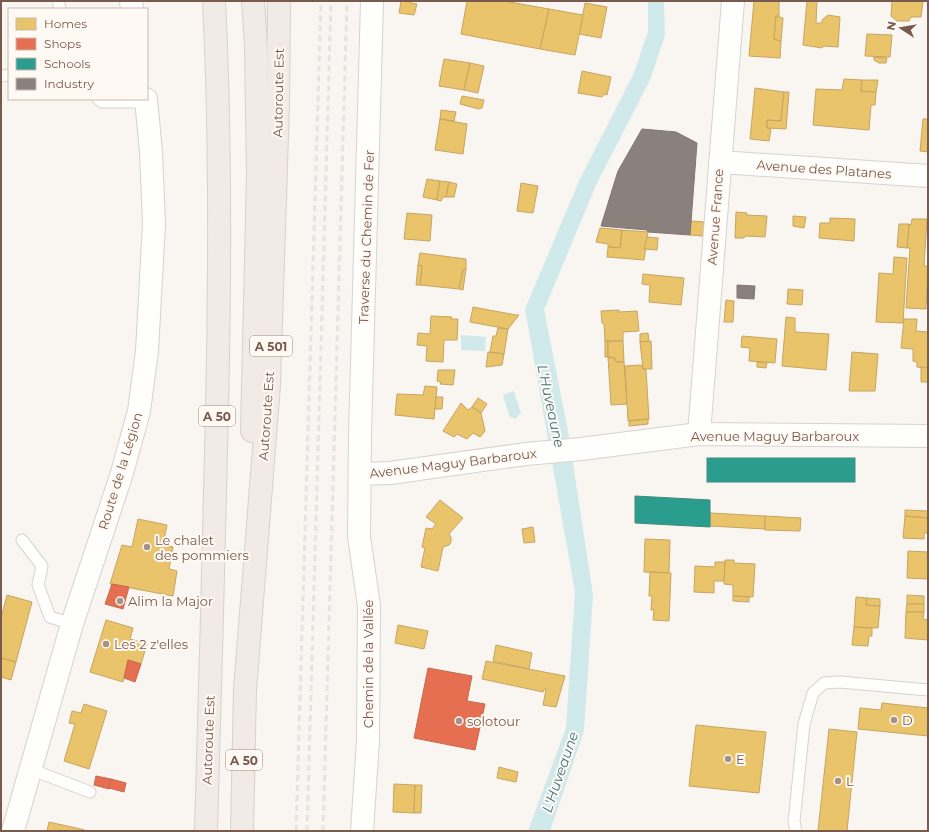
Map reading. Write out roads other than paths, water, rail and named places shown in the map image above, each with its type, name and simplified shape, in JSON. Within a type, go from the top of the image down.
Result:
[{"type":"highway","name":"Autoroute Est","points":[[206,831],[220,281],[218,90],[214,1]]},
{"type":"highway","name":"A 50","points":[[245,690],[258,175],[256,46],[253,1]]},
{"type":"highway","name":"Autoroute Est","points":[[242,831],[245,690],[269,385],[280,1]]},
{"type":"street","name":"Traverse du Chemin de Fer","points":[[360,474],[372,1]]},
{"type":"street","name":"Avenue France","points":[[699,434],[733,1]]},
{"type":"street","name":"Route de la Légion","points":[[13,831],[72,624],[122,473],[139,411],[147,351],[154,224],[151,152],[146,100]]},
{"type":"street","name":"Avenue des Platanes","points":[[720,162],[928,176]]},
{"type":"street","name":"Avenue Maguy Barbaroux","points":[[360,474],[390,473],[526,454],[582,449],[699,434],[928,436]]},
{"type":"street","name":"Chemin de la Vallée","points":[[360,474],[359,537],[369,606],[368,741],[362,831]]},
{"type":"lane","points":[[99,100],[102,102],[146,100]]},
{"type":"lane","points":[[22,540],[42,566],[38,585],[50,617],[72,624]]},
{"type":"lane","points":[[796,831],[794,822],[804,724],[812,693],[824,683],[840,682],[928,690]]},
{"type":"lane","points":[[30,769],[90,792]]},
{"type":"water","name":"L'Huveaune","points":[[648,1],[664,1],[665,35],[650,80],[596,185],[544,310],[568,431],[593,595],[584,731],[550,831],[528,831],[566,728],[575,592],[525,309],[580,179],[634,73],[648,31]]},
{"type":"water","points":[[461,335],[486,337],[485,351],[461,350]]},
{"type":"water","points":[[514,391],[521,414],[518,415],[516,419],[512,417],[510,418],[503,395]]},
{"type":"railway","points":[[296,831],[321,1]]},
{"type":"railway","points":[[307,831],[331,1]]},
{"type":"railway","points":[[323,831],[347,1]]},
{"type":"place","name":"Le chalet des pommiers","points":[[147,547]]},
{"type":"place","name":"Alim la Major","points":[[120,601]]},
{"type":"place","name":"Les 2 z'elles","points":[[106,644]]},
{"type":"place","name":"D","points":[[894,720]]},
{"type":"place","name":"solotour","points":[[459,721]]},
{"type":"place","name":"E","points":[[728,759]]},
{"type":"place","name":"L","points":[[838,781]]}]
